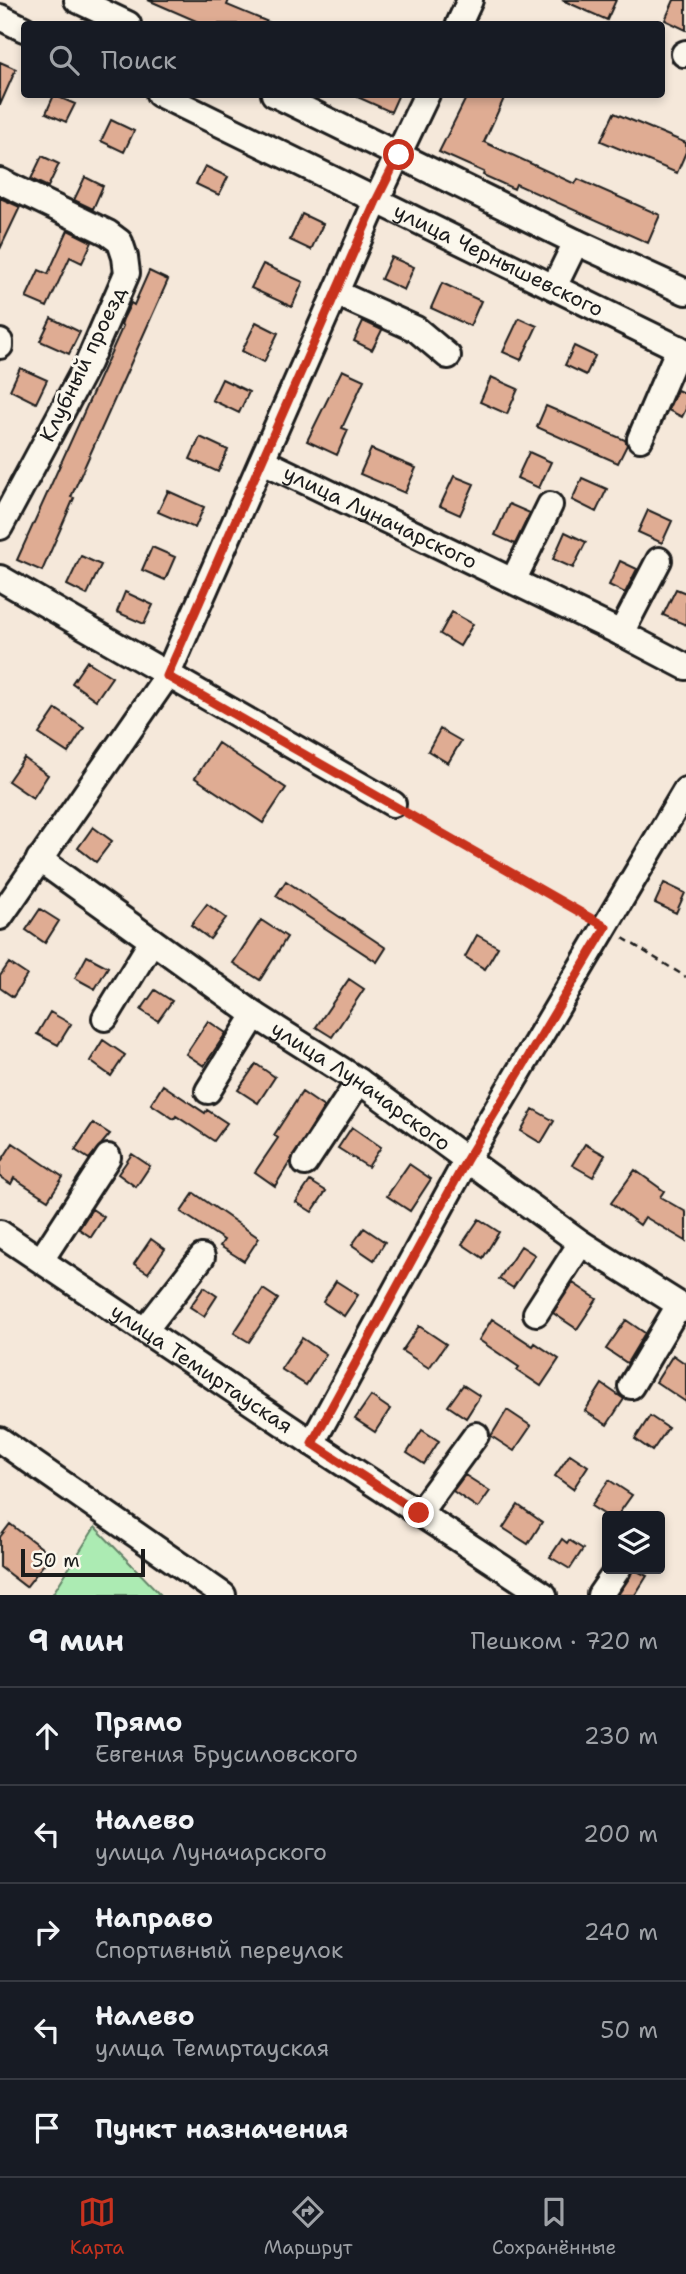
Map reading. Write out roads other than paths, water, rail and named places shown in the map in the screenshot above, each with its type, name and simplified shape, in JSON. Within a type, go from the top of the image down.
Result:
[{"type":"street","points":[[77,0],[122,21]]},
{"type":"street","points":[[460,21],[470,0]]},
{"type":"street","points":[[0,17],[21,28]]},
{"type":"street","name":"улица Чернышевского","points":[[167,98],[682,350]]},
{"type":"street","points":[[282,98],[576,242],[686,292]]},
{"type":"street","points":[[0,917],[167,676],[376,201],[425,98]]},
{"type":"street","name":"Клубный проезд","points":[[0,181],[108,233],[120,242],[127,273],[88,363],[0,527]]},
{"type":"street","points":[[554,287],[576,242]]},
{"type":"street","points":[[336,293],[416,330],[448,356]]},
{"type":"street","points":[[640,439],[682,350]]},
{"type":"street","name":"улица Луначарского","points":[[263,461],[621,633],[686,667]]},
{"type":"street","points":[[513,581],[550,505]]},
{"type":"street","points":[[621,633],[659,560]]},
{"type":"street","points":[[0,578],[393,804]]},
{"type":"street","points":[[312,1443],[466,1161],[686,790]]},
{"type":"street","name":"улица Луначарского","points":[[39,859],[255,1016],[359,1081],[581,1243],[683,1307]]},
{"type":"street","points":[[105,1018],[152,940]]},
{"type":"street","points":[[208,1091],[255,1016]]},
{"type":"street","points":[[305,1163],[359,1081]]},
{"type":"street","points":[[41,1260],[108,1157]]},
{"type":"street","name":"улица Темиртауская","points":[[0,1233],[544,1595]]},
{"type":"street","points":[[536,1313],[581,1243]]},
{"type":"street","points":[[145,1331],[202,1257]]},
{"type":"street","points":[[631,1386],[683,1307]]},
{"type":"street","points":[[419,1513],[476,1435]]},
{"type":"street","points":[[0,1440],[223,1595]]},
{"type":"street","points":[[600,1595],[615,1574]]}]
